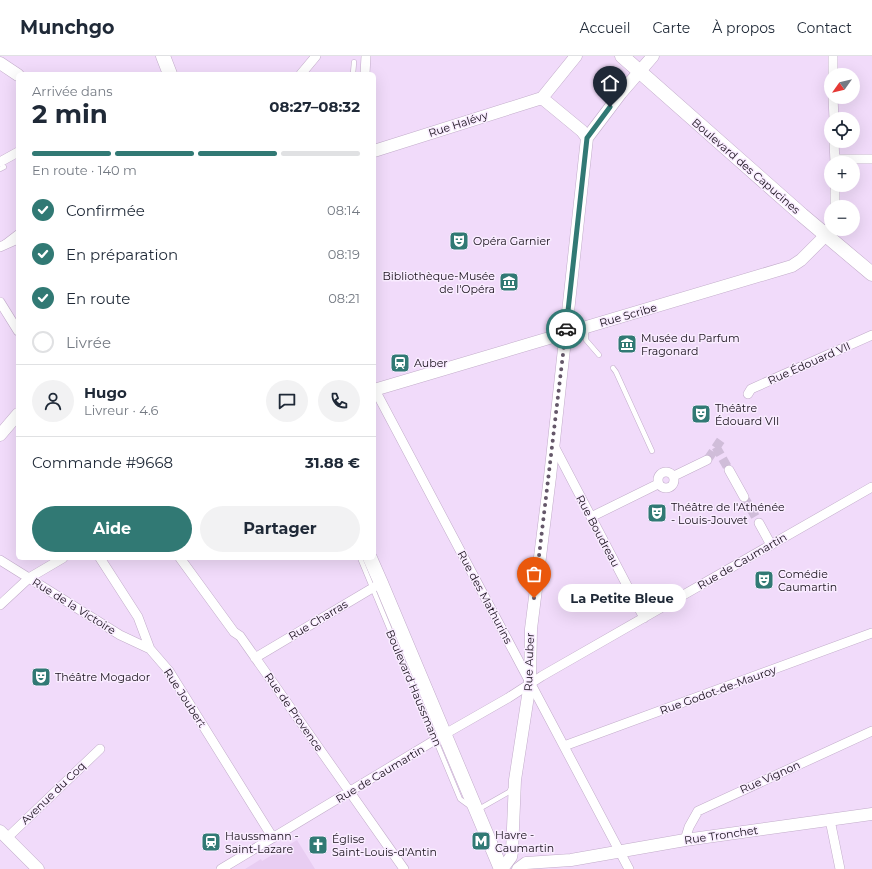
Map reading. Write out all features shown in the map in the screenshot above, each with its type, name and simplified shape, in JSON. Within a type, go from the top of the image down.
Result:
[{"type":"main road","points":[[163,56],[169,72]]},
{"type":"main road","points":[[576,56],[542,98],[582,131],[587,138],[639,71],[653,56]]},
{"type":"main road","name":"Boulevard des Capucines","points":[[622,56],[824,225]]},
{"type":"main road","points":[[0,63],[16,74]]},
{"type":"main road","name":"Rue Halévy","points":[[376,150],[542,98]]},
{"type":"main road","name":"Rue Auber","points":[[501,869],[511,857],[512,852],[515,780],[530,683],[531,629],[550,477],[552,444],[566,333],[587,138]]},
{"type":"main road","name":"Rue Scribe","points":[[376,388],[792,266],[801,260],[824,233]]},
{"type":"main road","name":"Boulevard des Capucines","points":[[836,236],[872,274]]},
{"type":"main road","points":[[0,436],[16,421]]},
{"type":"main road","name":"Boulevard Haussmann","points":[[371,560],[377,585],[440,737],[476,810],[501,869]]},
{"type":"main road","name":"Rue Tronchet","points":[[522,866],[571,860],[685,840],[872,814]]},
{"type":"main road","points":[[3,835],[38,869]]},
{"type":"main road","points":[[512,852],[520,861],[522,866]]},
{"type":"main road","name":"Rue Tronchet","points":[[558,869],[571,860]]},
{"type":"street","points":[[303,72],[316,56]]},
{"type":"street","points":[[365,72],[366,56]]},
{"type":"street","points":[[833,56],[833,68]]},
{"type":"street","points":[[1,166],[16,154]]},
{"type":"street","points":[[860,160],[872,159]]},
{"type":"street","points":[[0,246],[16,240]]},
{"type":"street","points":[[0,302],[16,328]]},
{"type":"street","name":"Rue Édouard VII","points":[[748,394],[751,388],[872,335]]},
{"type":"street","name":"Rue des Mathurins","points":[[376,393],[629,869]]},
{"type":"street","name":"Rue Boudreau","points":[[552,444],[644,618]]},
{"type":"street","points":[[591,517],[658,484],[665,489],[670,488],[674,484],[674,476],[707,460]]},
{"type":"street","points":[[728,470],[744,497]]},
{"type":"street","name":"Rue de Caumartin","points":[[221,869],[440,737],[508,698],[530,683],[644,618],[736,563],[771,545],[872,487]]},
{"type":"street","points":[[759,524],[771,545]]},
{"type":"street","name":"Rue de la Victoire","points":[[0,560],[123,637],[150,649]]},
{"type":"street","points":[[0,605],[29,578],[60,560]]},
{"type":"street","name":"Rue Joubert","points":[[101,560],[138,617],[150,649],[169,671],[273,838]]},
{"type":"street","name":"Rue de Provence","points":[[181,560],[234,632],[240,636],[404,869]]},
{"type":"street","name":"Rue Charras","points":[[255,658],[377,585]]},
{"type":"street","name":"Rue Godot-de-Mauroy","points":[[564,746],[872,632]]},
{"type":"street","name":"Rue Vignon","points":[[685,840],[689,827],[698,810],[872,731]]},
{"type":"street","name":"Avenue du Coq","points":[[3,835],[100,749]]},
{"type":"street","points":[[830,820],[840,869]]},
{"type":"lane","points":[[353,72],[354,62]]},
{"type":"lane","points":[[0,246],[16,234]]},
{"type":"lane","points":[[586,327],[586,340],[600,355]]},
{"type":"lane","points":[[613,368],[652,451]]},
{"type":"lane","name":"Boulevard Haussmann","points":[[361,560],[377,585]]},
{"type":"lane","name":"Rue Auber","points":[[476,810],[509,792],[515,780]]},
{"type":"shaded area","points":[[297,840],[315,869],[245,869],[261,859],[262,861]]},
{"type":"tunnel","points":[[708,459],[723,437]]},
{"type":"tunnel","points":[[716,447],[729,470]]},
{"type":"tunnel","points":[[744,497],[759,523]]},
{"type":"way so far","points":[[534,598],[550,477],[552,444],[566,329]]},
{"type":"place","name":"Opéra Garnier","points":[[459,241]]},
{"type":"place","name":"Bibliothèque-Musée de l'Opéra","points":[[509,282]]},
{"type":"place","name":"Musée du Parfum Fragonard","points":[[627,344]]},
{"type":"place","name":"Auber","points":[[400,363]]},
{"type":"place","name":"Théâtre Édouard VII","points":[[701,414]]},
{"type":"place","name":"Théâtre de l'Athénée - Louis-Jouvet","points":[[657,513]]},
{"type":"place","name":"Comédie Caumartin","points":[[764,580]]},
{"type":"place","name":"La Petite Bleue","points":[[534,598]]},
{"type":"place","name":"Théâtre Mogador","points":[[41,677]]},
{"type":"place","name":"Havre - Caumartin","points":[[481,841]]},
{"type":"place","name":"Haussmann - Saint-Lazare","points":[[211,842]]},
{"type":"place","name":"Église Saint-Louis-d'Antin","points":[[318,845]]},
{"type":"route","points":[[566,329],[587,138],[610,107]]}]
